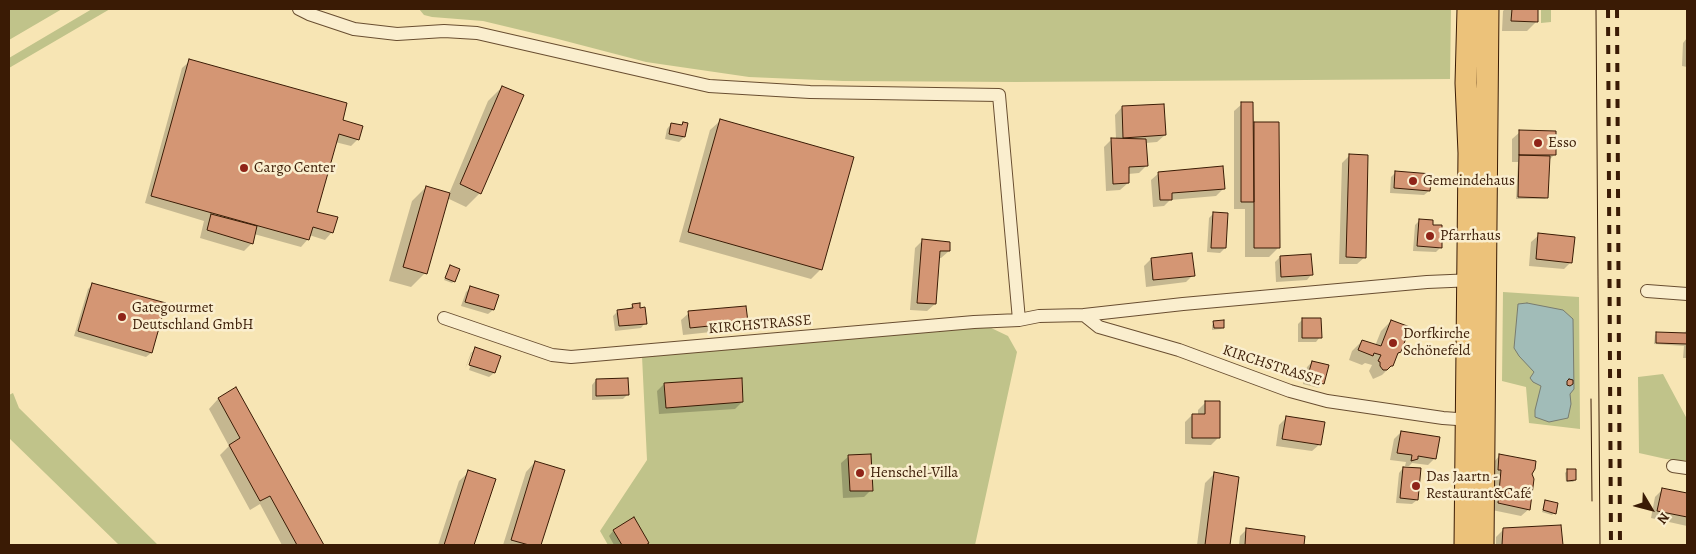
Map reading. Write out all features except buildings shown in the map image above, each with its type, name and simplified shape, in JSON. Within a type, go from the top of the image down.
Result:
[{"type":"main road","points":[[1468,9],[1466,83],[1477,280]]},
{"type":"main road","points":[[1465,545],[1476,412],[1477,280],[1488,9]]},
{"type":"main road","points":[[1476,412],[1484,436],[1483,545]]},
{"type":"street","points":[[299,9],[354,28],[397,34],[444,31],[477,33],[709,86],[810,92],[999,95],[1019,320]]},
{"type":"street","name":"KIRCHSTRASSE","points":[[444,318],[552,354],[571,357],[964,323],[1019,320],[1039,316],[1084,315],[1183,304],[1477,280]]},
{"type":"street","points":[[1648,291],[1687,294]]},
{"type":"street","name":"KIRCHSTRASSE","points":[[1084,315],[1099,326],[1179,350],[1290,392],[1327,401],[1443,418],[1457,419],[1476,412]]},
{"type":"street","points":[[1673,466],[1687,468]]},
{"type":"green space","points":[[9,9],[62,9],[9,40]]},
{"type":"green space","points":[[92,9],[110,9],[9,68],[9,58]]},
{"type":"green space","points":[[419,9],[1451,9],[1450,79],[1016,82],[843,81],[749,77],[646,62],[483,21],[432,17],[424,15]]},
{"type":"green space","points":[[1541,9],[1551,9],[1551,22],[1541,23]]},
{"type":"green space","points":[[1503,292],[1579,297],[1580,429],[1529,423],[1526,387],[1502,381]]},
{"type":"green space","points":[[987,326],[1008,336],[1017,352],[975,545],[608,545],[600,531],[647,460],[642,356]]},
{"type":"green space","points":[[1663,374],[1687,419],[1687,461],[1639,453],[1638,377]]},
{"type":"green space","points":[[13,393],[19,408],[158,545],[119,545],[9,438],[9,395]]},
{"type":"water","points":[[1527,303],[1563,310],[1573,319],[1574,389],[1570,394],[1571,404],[1568,418],[1549,422],[1535,417],[1541,386],[1530,378],[1534,372],[1514,348],[1518,304]]},
{"type":"tram line","points":[[1596,9],[1600,545]]},
{"type":"tram line","points":[[1591,399],[1592,501]]},
{"type":"railway","points":[[1608,9],[1611,545]]},
{"type":"railway","points":[[1617,9],[1620,545]]},
{"type":"place","name":"Esso","points":[[1538,143]]},
{"type":"place","name":"Cargo Center","points":[[244,168]]},
{"type":"place","name":"Gemeindehaus","points":[[1413,181]]},
{"type":"place","name":"Pfarrhaus","points":[[1430,236]]},
{"type":"place","name":"Gategourmet Deutschland GmbH","points":[[122,317]]},
{"type":"place","name":"Dorfkirche Schönefeld","points":[[1393,343]]},
{"type":"place","name":"Henschel-Villa","points":[[860,473]]},
{"type":"place","name":"Das Jaartn - Restaurant&Café","points":[[1416,486]]}]
